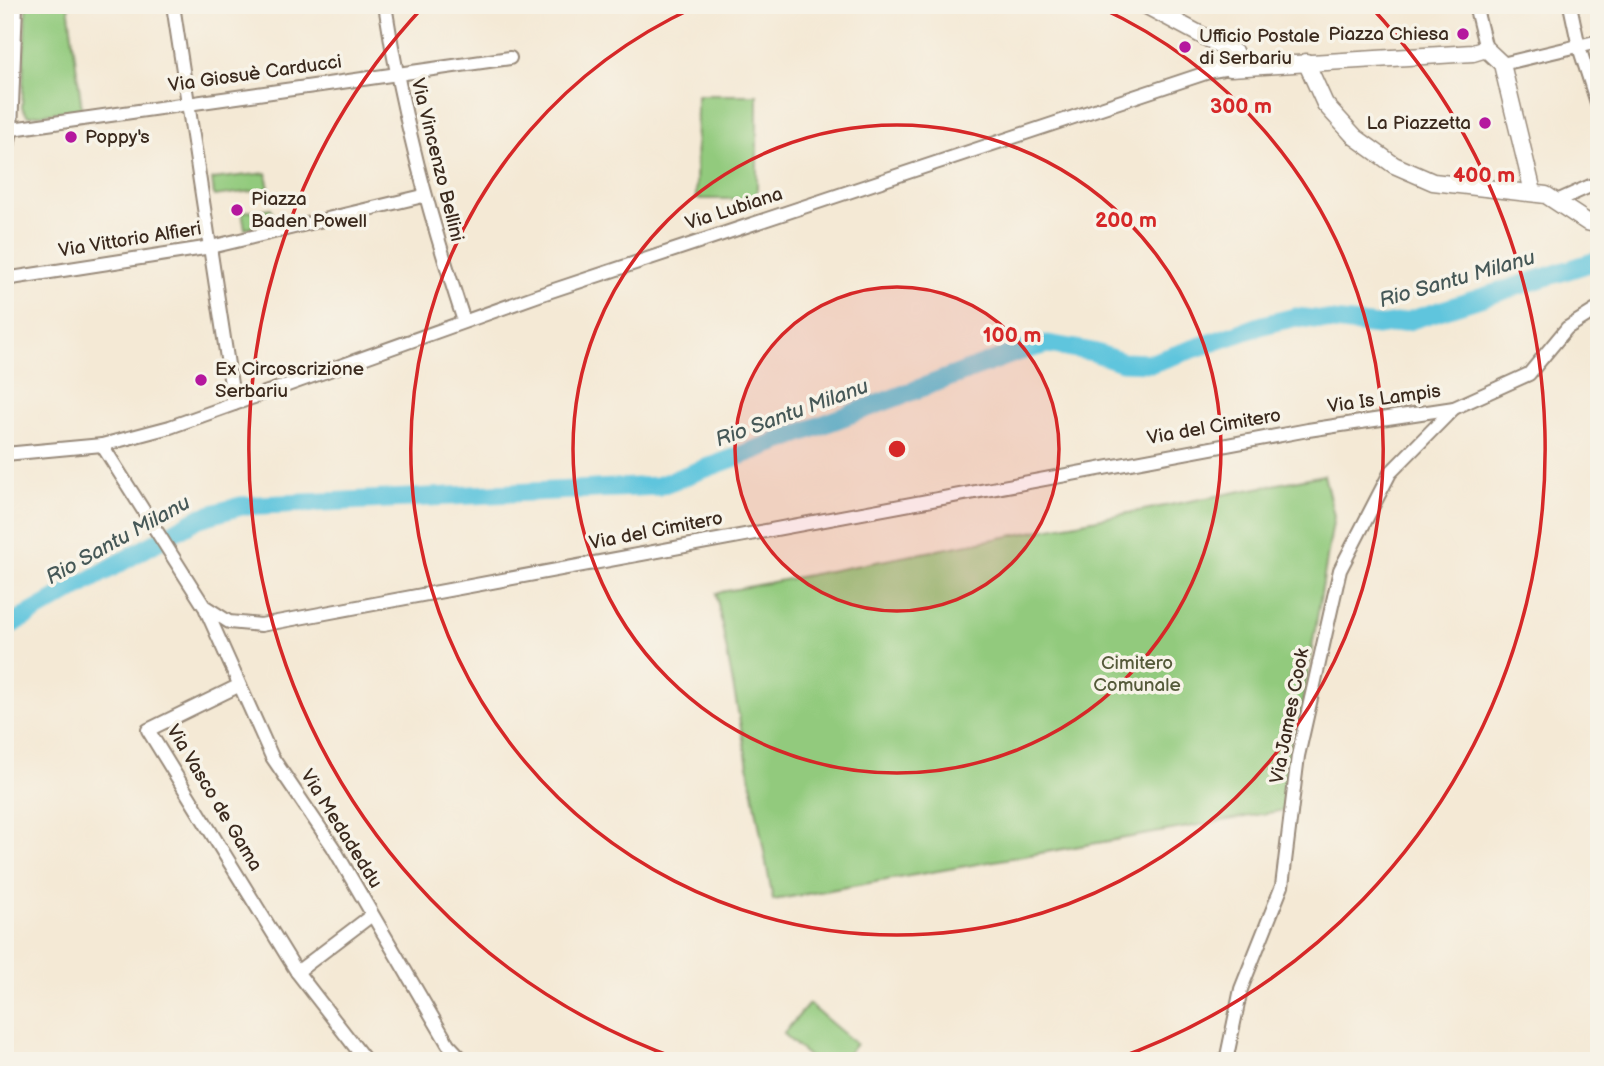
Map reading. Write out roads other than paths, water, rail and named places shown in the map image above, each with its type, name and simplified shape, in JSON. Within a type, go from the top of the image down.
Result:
[{"type":"main road","points":[[1144,5],[1256,64]]},
{"type":"main road","points":[[1226,49],[1230,68]]},
{"type":"main road","points":[[1486,49],[1502,64],[1534,192]]},
{"type":"main road","name":"Via Lubiana","points":[[1230,68],[1256,64],[1473,53],[1486,49]]},
{"type":"main road","points":[[1306,62],[1325,104],[1355,137],[1394,165],[1433,182],[1534,192],[1557,201],[1587,222],[1599,225]]},
{"type":"street","points":[[5,162],[16,5]]},
{"type":"street","points":[[173,5],[234,404]]},
{"type":"street","name":"Via Vincenzo Bellini","points":[[385,5],[396,74],[423,196],[464,321]]},
{"type":"street","points":[[1174,22],[1179,5]]},
{"type":"street","points":[[1475,5],[1486,49]]},
{"type":"street","points":[[1570,5],[1579,47],[1599,109]]},
{"type":"street","points":[[1502,64],[1599,41]]},
{"type":"street","name":"Via Giosuè Carducci","points":[[8,130],[510,58]]},
{"type":"street","name":"Via Lubiana","points":[[5,454],[102,445],[170,427],[464,321],[1212,71],[1230,68]]},
{"type":"street","points":[[1557,201],[1599,182]]},
{"type":"street","name":"Via Vittorio Alfieri","points":[[5,279],[211,247],[423,196]]},
{"type":"street","name":"Via Is Lampis","points":[[1308,429],[1454,408],[1529,374],[1567,328],[1599,308]]},
{"type":"street","name":"Via James Cook","points":[[1226,1061],[1241,989],[1282,887],[1298,756],[1340,570],[1390,473],[1454,408]]},
{"type":"street","name":"Via del Cimitero","points":[[102,445],[204,606],[229,622],[261,625],[1308,429]]},
{"type":"street","name":"Via Medadeddu","points":[[204,606],[272,757],[333,846],[448,1044],[464,1061]]},
{"type":"street","name":"Via Vasco de Gama","points":[[239,686],[148,730],[297,972],[366,1061]]},
{"type":"street","points":[[297,972],[372,915]]},
{"type":"waterway","name":"Rio Santu Milanu","points":[[5,628],[199,518],[241,506],[658,486],[1017,352],[1048,344],[1093,352],[1122,362],[1152,363],[1263,325],[1296,317],[1378,326],[1408,321],[1599,260]]},
{"type":"place","name":"Piazza Chiesa","points":[[1463,34]]},
{"type":"place","name":"Ufficio Postale di Serbariu","points":[[1185,47]]},
{"type":"place","name":"La Piazzetta","points":[[1485,123]]},
{"type":"place","name":"Poppy's","points":[[71,137]]},
{"type":"place","name":"Piazza Baden Powell","points":[[237,210]]},
{"type":"place","name":"Ex Circoscrizione Serbariu","points":[[201,380]]},
{"type":"park label","name":"Cimitero Comunale","points":[[1137,674]]}]
